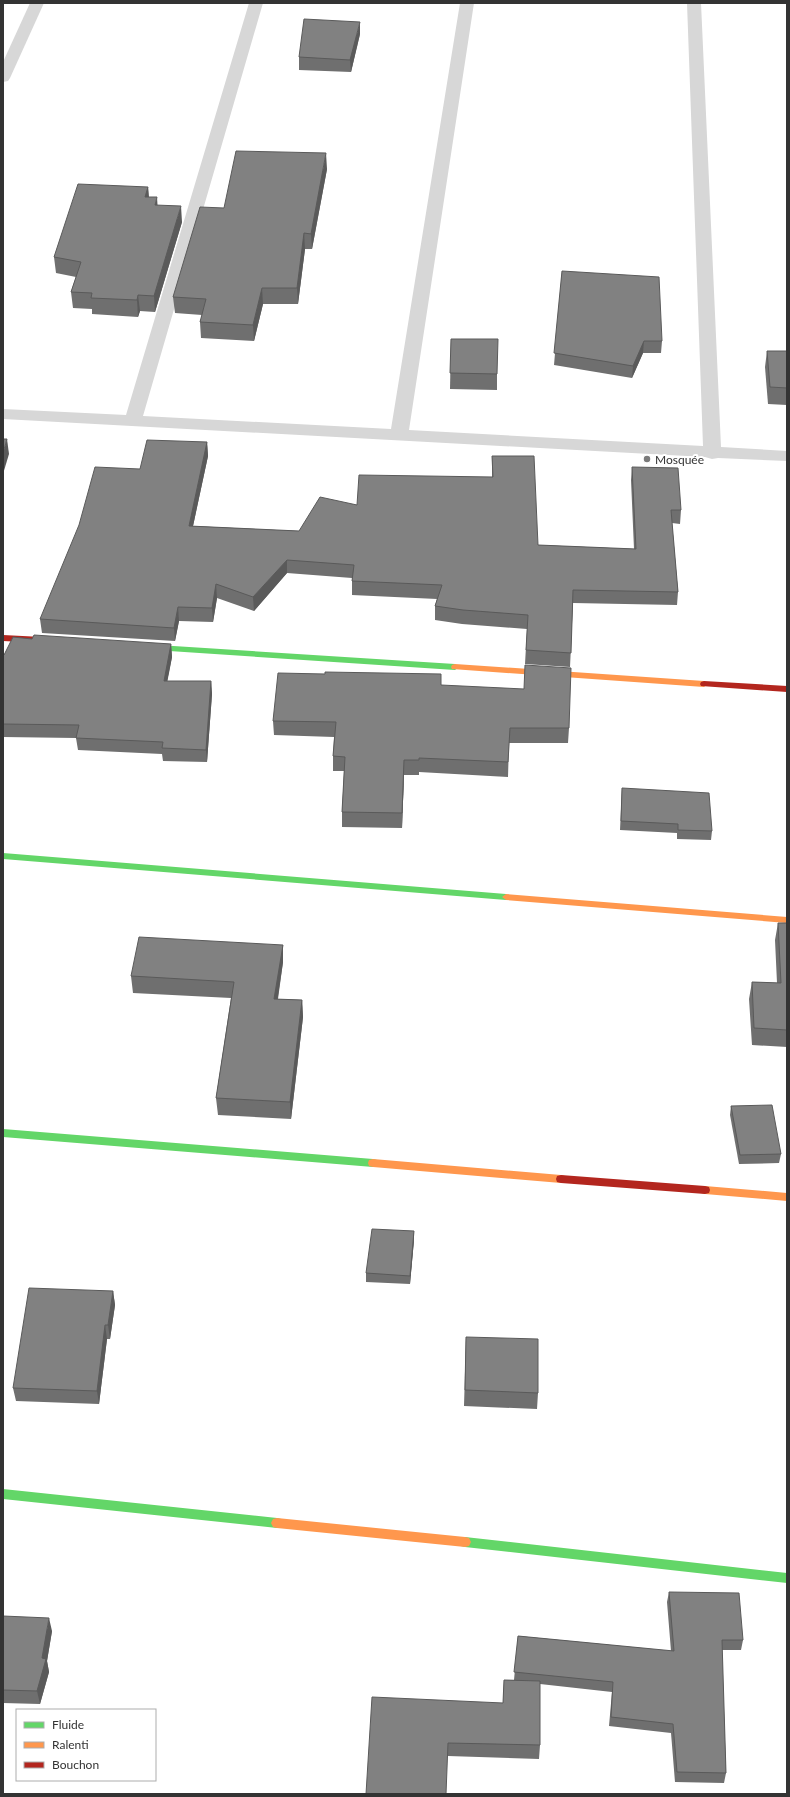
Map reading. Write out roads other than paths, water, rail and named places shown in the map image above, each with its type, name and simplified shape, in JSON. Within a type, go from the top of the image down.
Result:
[{"type":"street","points":[[3,78],[37,3]]},
{"type":"street","points":[[133,422],[256,3]]},
{"type":"street","points":[[399,436],[467,3]]},
{"type":"street","points":[[694,3],[712,454]]},
{"type":"street","points":[[3,414],[712,454],[787,456]]},
{"type":"street","points":[[3,638],[50,641]]},
{"type":"street","points":[[130,646],[787,689]]},
{"type":"street","points":[[3,856],[787,920]]},
{"type":"street","points":[[3,1133],[787,1197]]},
{"type":"street","points":[[3,1494],[566,1553],[787,1578]]},
{"type":"place","name":"Mosquée","points":[[647,459]]}]
